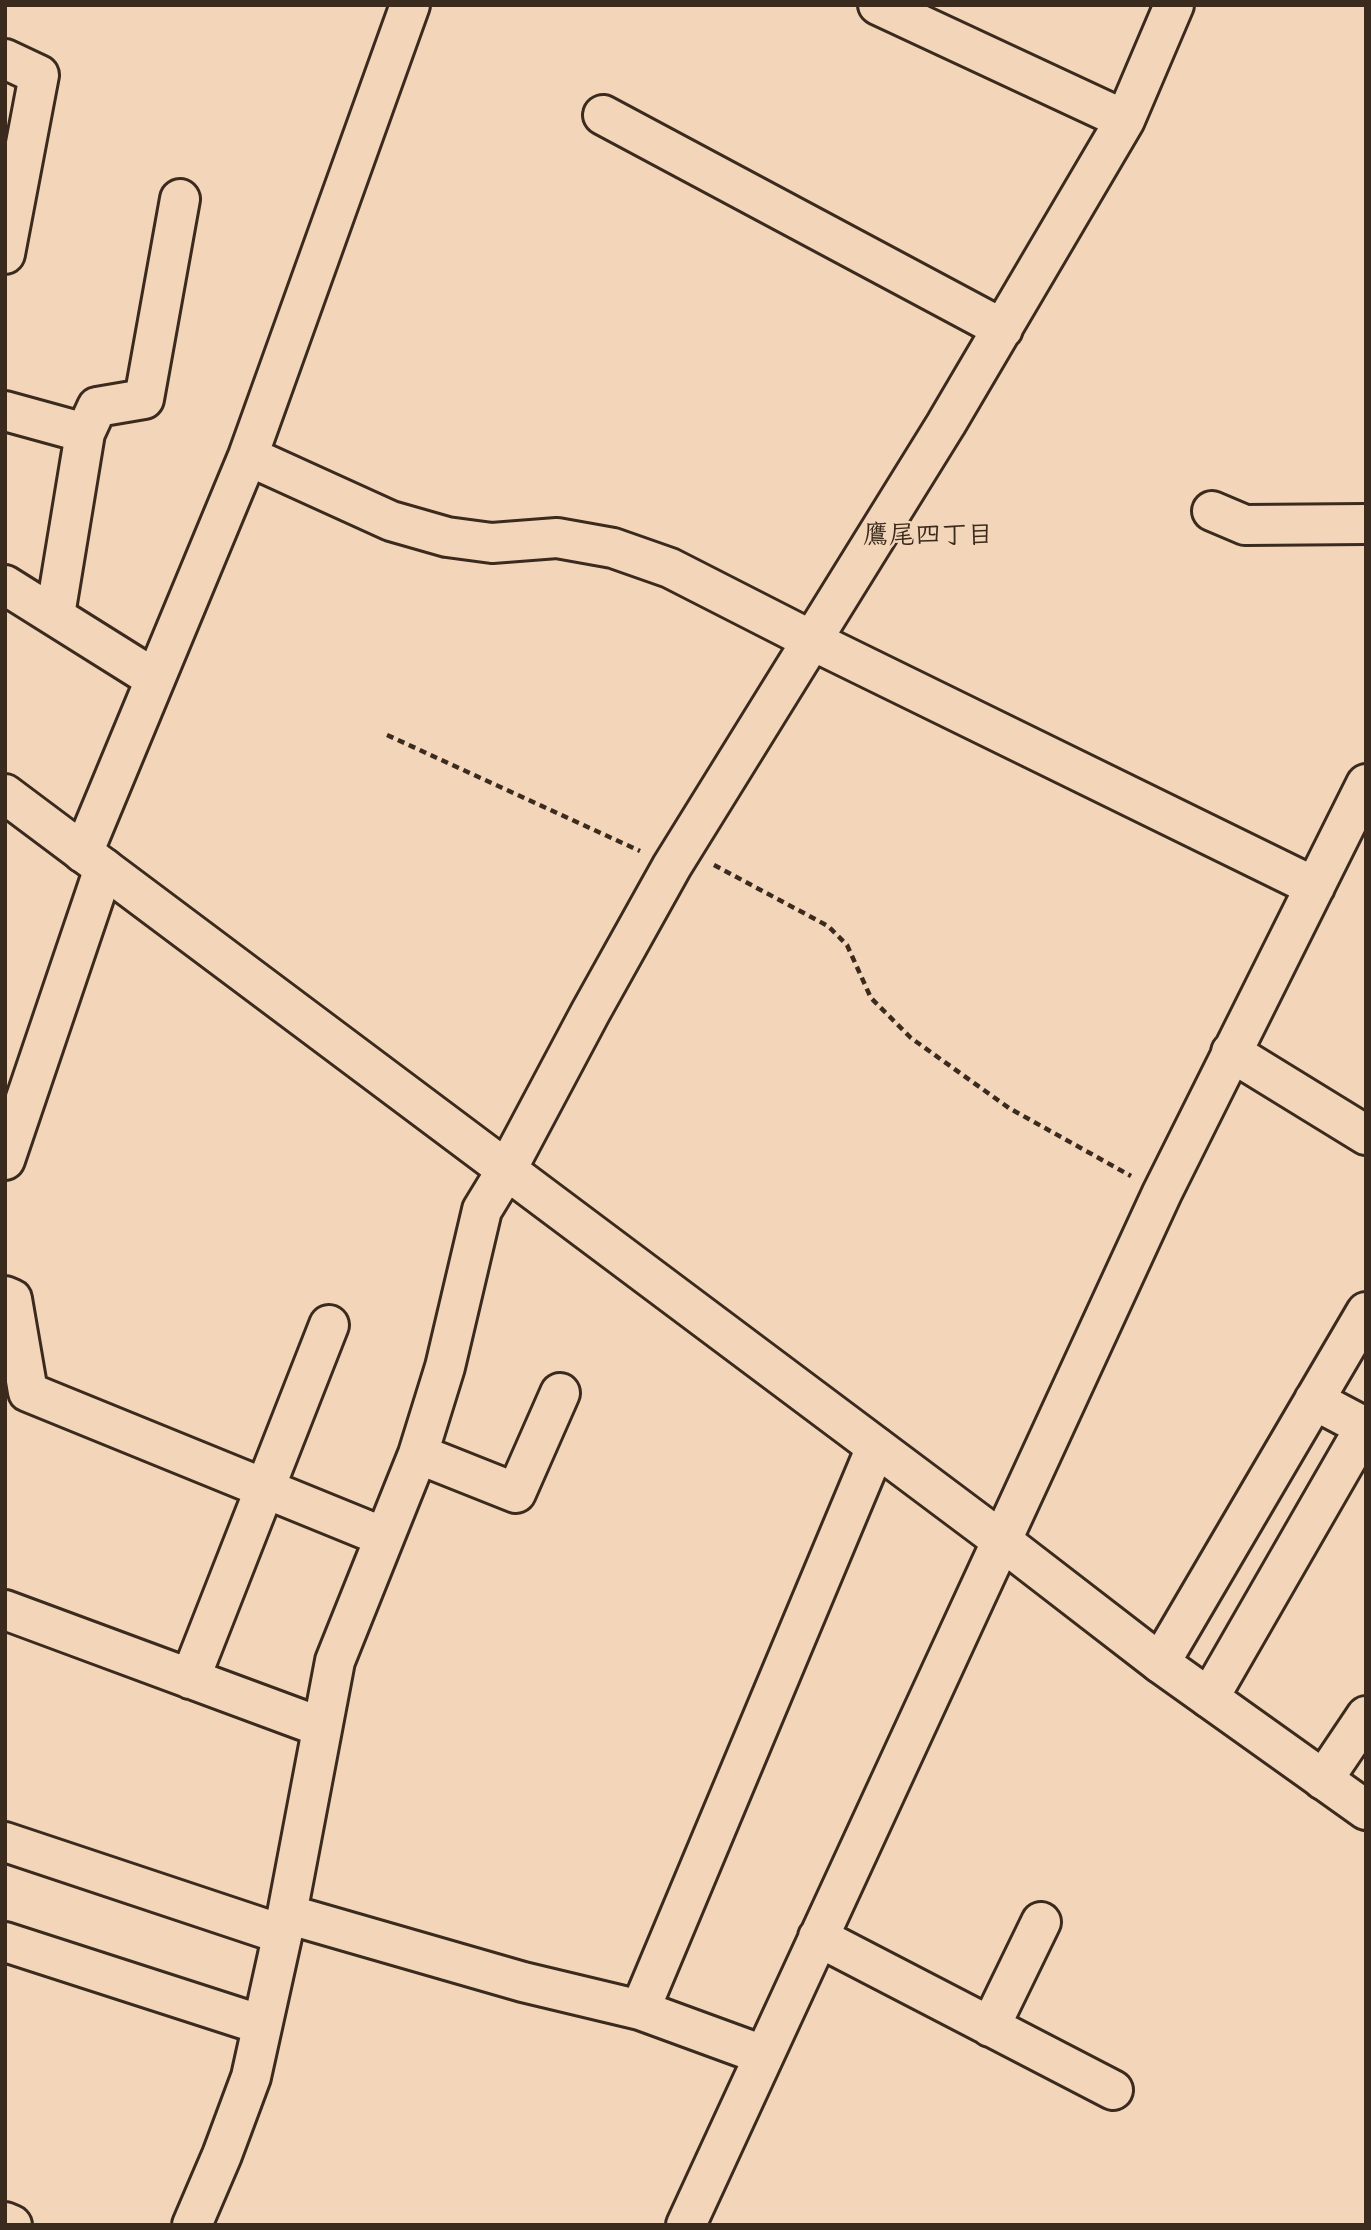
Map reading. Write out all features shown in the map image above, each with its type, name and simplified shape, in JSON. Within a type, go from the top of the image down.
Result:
[{"type":"street","points":[[5,1160],[93,860],[155,679],[248,456],[410,5]]},
{"type":"street","points":[[878,5],[1125,121]]},
{"type":"street","points":[[192,2225],[251,2077],[335,1661],[418,1454],[446,1367],[482,1210],[678,858],[1003,329],[1125,121],[1174,5]]},
{"type":"street","points":[[5,59],[39,75],[5,254]]},
{"type":"street","points":[[603,115],[1003,329]]},
{"type":"street","points":[[55,615],[85,433],[97,407],[144,400],[180,199]]},
{"type":"street","points":[[5,411],[85,433]]},
{"type":"street","points":[[248,456],[391,521],[447,537],[492,543],[557,538],[613,548],[670,568],[1315,887]]},
{"type":"street","points":[[1212,511],[1245,525],[1366,524]]},
{"type":"street","points":[[5,585],[155,679]]},
{"type":"street","points":[[686,2225],[1162,1193],[1366,784]]},
{"type":"street","points":[[5,794],[1002,1541],[1160,1663],[1366,1810]]},
{"type":"street","points":[[1231,1052],[1366,1135]]},
{"type":"street","points":[[5,1296],[12,1299],[28,1392],[384,1537]]},
{"type":"street","points":[[1160,1663],[1366,1312]]},
{"type":"street","points":[[190,1679],[329,1325]]},
{"type":"street","points":[[418,1454],[516,1493],[560,1393]]},
{"type":"street","points":[[1209,1698],[1365,1427],[1314,1400]]},
{"type":"street","points":[[640,2010],[876,1447]]},
{"type":"street","points":[[5,1610],[321,1727]]},
{"type":"street","points":[[1323,1780],[1366,1716]]},
{"type":"street","points":[[5,1842],[284,1924],[640,2010],[763,2055]]},
{"type":"street","points":[[990,2027],[1041,1922]]},
{"type":"street","points":[[818,1937],[1113,2090]]},
{"type":"street","points":[[5,1942],[262,2025]]},
{"type":"street","points":[[5,2222],[12,2225]]},
{"type":"path","points":[[387,735],[678,858],[828,926],[847,945],[872,998],[911,1038],[1009,1108],[1162,1193]]},
{"type":"district","name":"鷹尾四丁目","points":[[928,536]]}]
